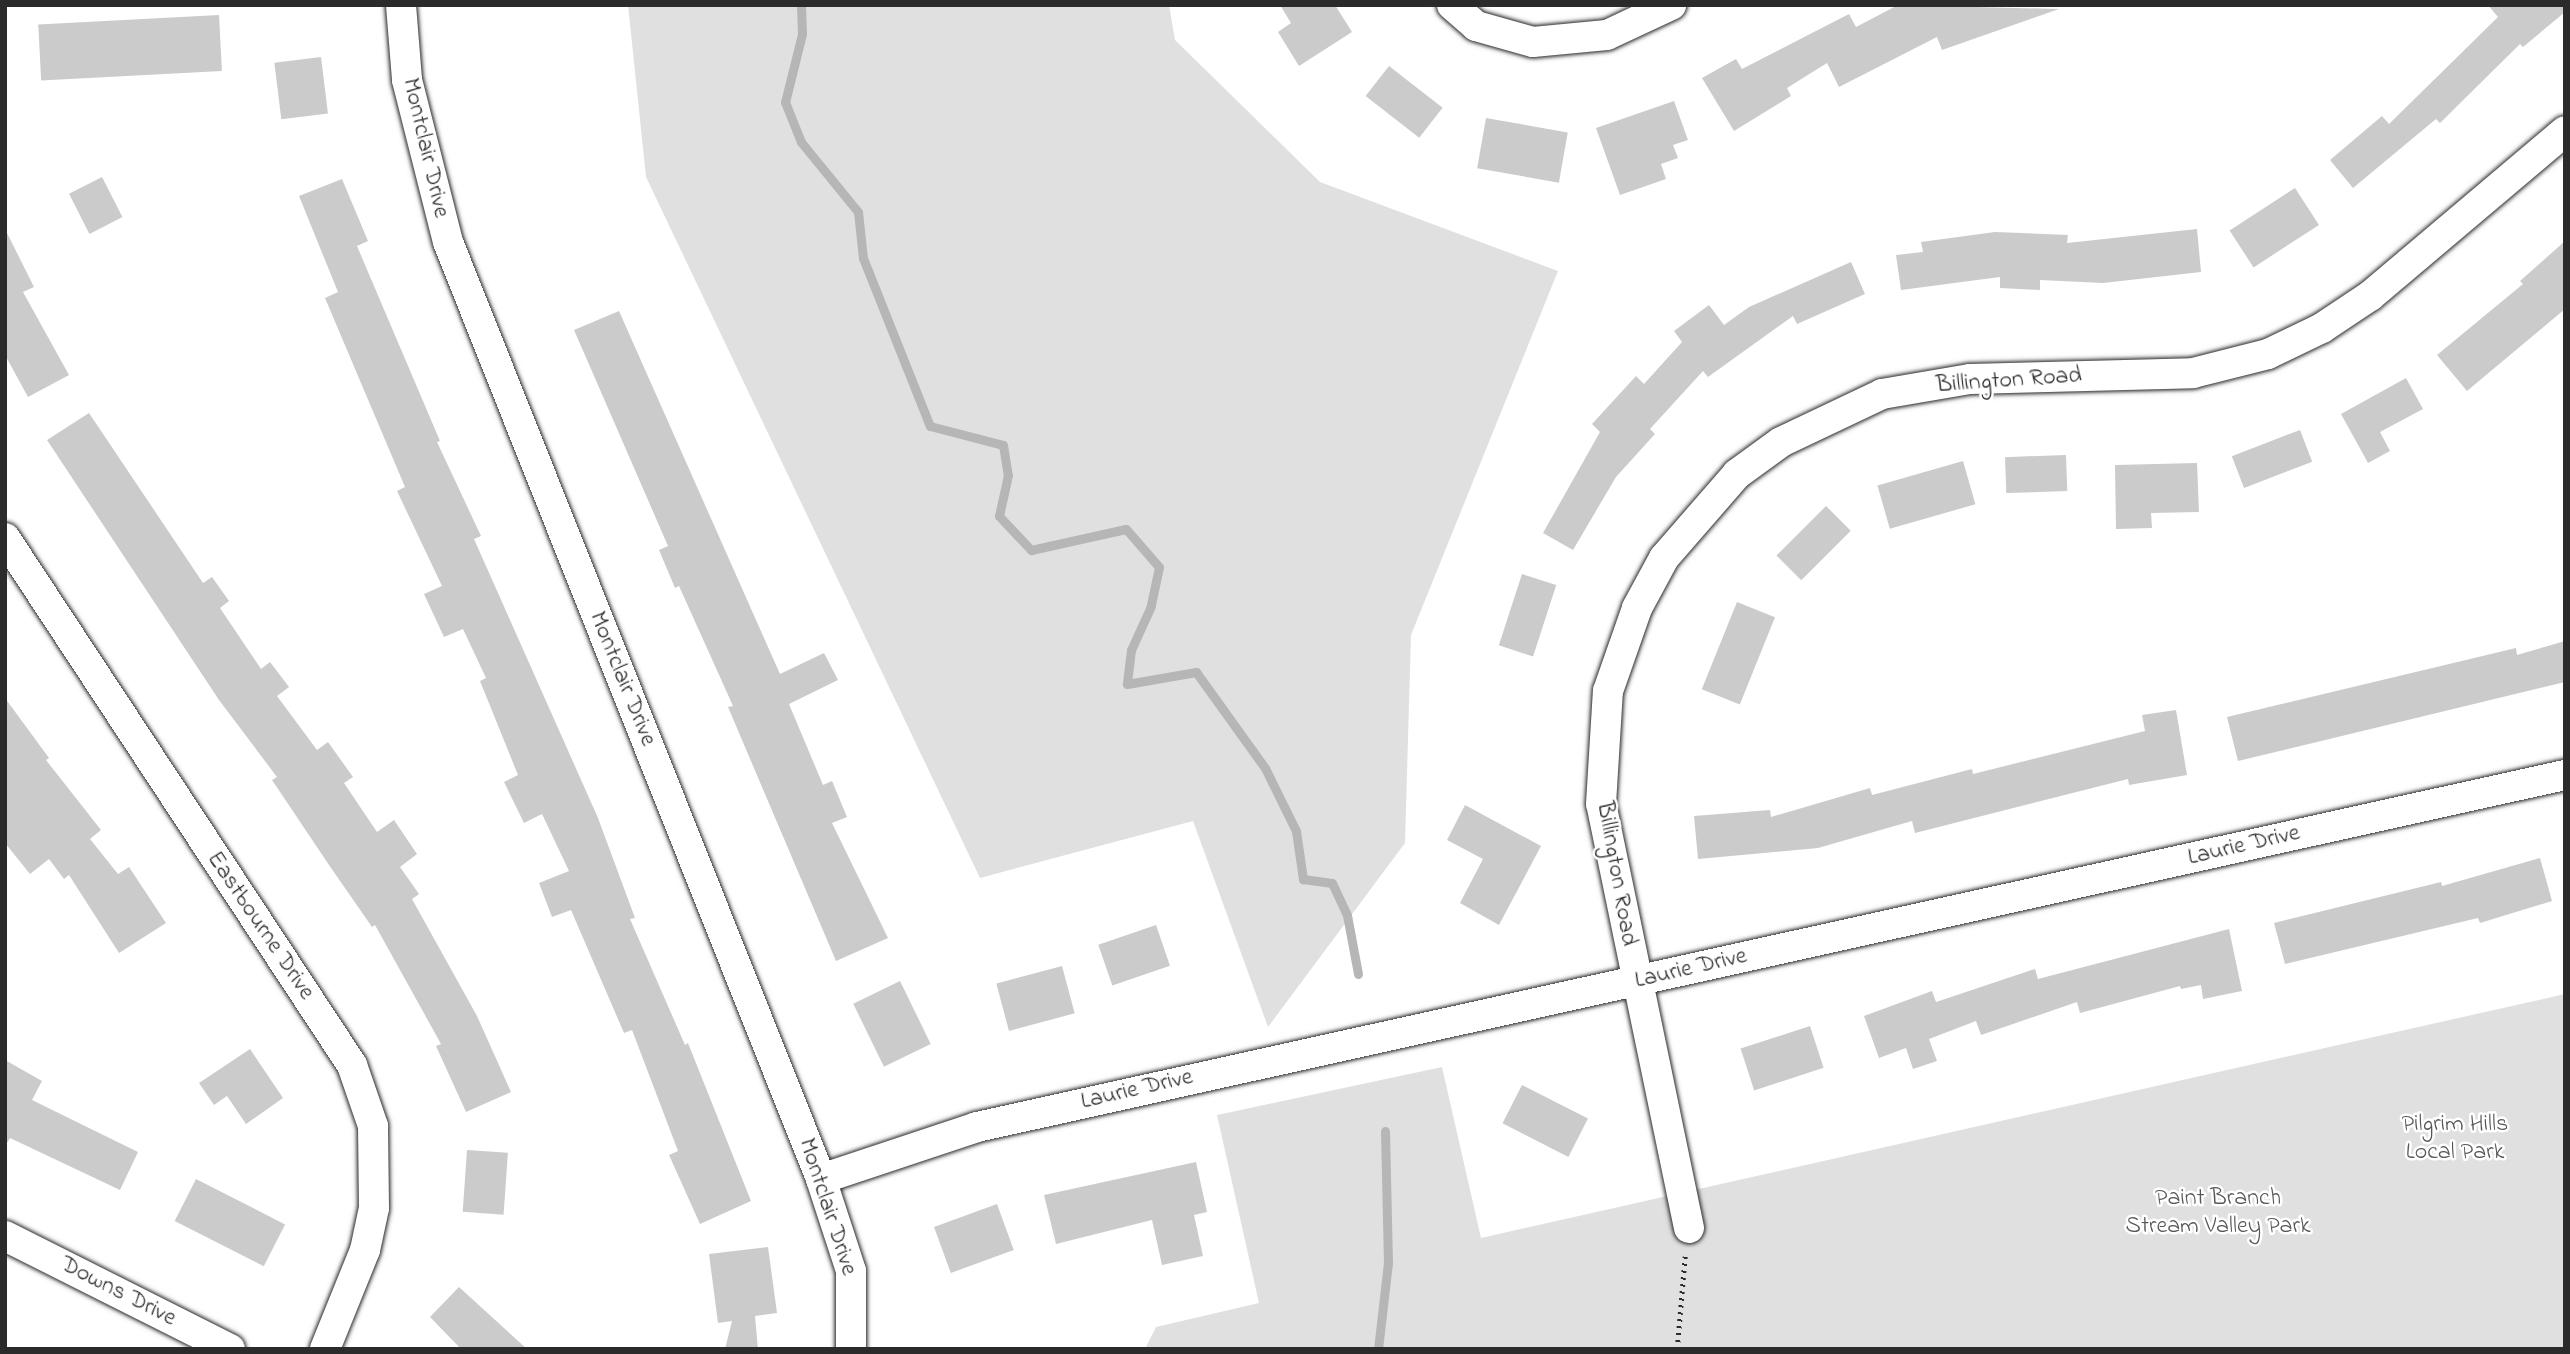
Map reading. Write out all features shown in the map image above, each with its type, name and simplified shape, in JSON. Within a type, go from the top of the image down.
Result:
[{"type":"street","name":"Montclair Drive","points":[[401,5],[407,80],[448,242],[821,1179],[852,1271],[851,1349]]},
{"type":"street","points":[[1452,5],[1476,26],[1533,42],[1607,35],[1671,5]]},
{"type":"street","name":"Billington Road","points":[[1689,1228],[1601,804],[1608,691],[1637,608],[1664,558],[1737,474],[1781,442],[1882,394],[1970,379],[2193,373],[2268,354],[2322,328],[2370,296],[2565,131]]},
{"type":"street","name":"Eastbourne Drive","points":[[5,538],[352,1065],[373,1126],[374,1208],[365,1250],[325,1349]]},
{"type":"street","name":"Laurie Drive","points":[[821,1179],[977,1127],[2565,775]]},
{"type":"street","name":"Downs Drive","points":[[5,1236],[230,1349]]},
{"type":"path","points":[[1677,1349],[1689,1228]]},
{"type":"green space","points":[[628,5],[1169,5],[1175,40],[1320,182],[1558,271],[1411,635],[1405,843],[1268,1027],[1193,821],[980,878],[646,177]]},
{"type":"green space","name":"Paint Branch Stream Valley Park","points":[[2565,994],[2565,1349],[1145,1349],[1156,1327],[1259,1303],[1217,1115],[1442,1067],[1481,1238]]},
{"type":"building","points":[[1280,5],[1335,5],[1352,32],[1299,66],[1278,32],[1291,23]]},
{"type":"building","points":[[1898,5],[2059,9],[1942,50],[1937,37],[1839,87],[1827,63],[1787,88],[1791,96],[1734,131],[1702,78],[1736,59],[1742,69],[1849,14],[1856,27]]},
{"type":"building","points":[[2488,5],[2565,5],[2565,12],[2523,47],[2520,44],[2440,123],[2436,119],[2353,188],[2330,160],[2382,116],[2389,124],[2498,17]]},
{"type":"building","points":[[219,15],[222,71],[41,80],[38,24]]},
{"type":"building","points":[[321,57],[328,114],[281,119],[274,63]]},
{"type":"building","points":[[1389,66],[1443,108],[1419,138],[1366,96]]},
{"type":"building","points":[[1674,101],[1688,140],[1673,145],[1678,158],[1661,164],[1666,179],[1620,195],[1596,128]]},
{"type":"building","points":[[1486,118],[1568,132],[1559,183],[1477,168]]},
{"type":"building","points":[[102,177],[122,217],[89,234],[69,194]]},
{"type":"building","points":[[342,179],[368,241],[357,246],[440,441],[437,442],[481,536],[474,539],[598,818],[635,918],[630,919],[685,1045],[688,1043],[751,1201],[700,1224],[669,1155],[678,1151],[632,1030],[624,1033],[571,910],[552,917],[539,883],[569,871],[542,814],[524,823],[504,782],[518,775],[480,681],[486,678],[463,629],[444,637],[424,594],[442,586],[397,491],[405,487],[325,298],[338,292],[299,196]]},
{"type":"building","points":[[2295,188],[2319,225],[2254,267],[2230,230]]},
{"type":"building","points":[[5,229],[34,287],[23,292],[69,375],[28,397],[5,355]]},
{"type":"building","points":[[2197,229],[2201,272],[2103,283],[2040,280],[2040,290],[2000,288],[2000,277],[1901,290],[1896,255],[1923,252],[1921,242],[1995,232],[2068,235],[2067,243]]},
{"type":"building","points":[[2565,241],[2565,309],[2467,391],[2437,355],[2523,284],[2520,281]]},
{"type":"building","points":[[1851,262],[1865,294],[1797,324],[1793,316],[1708,377],[1703,371],[1650,429],[1655,434],[1616,477],[1573,550],[1543,533],[1600,432],[1592,424],[1636,376],[1644,384],[1682,342],[1674,331],[1709,305],[1724,325],[1749,307]]},
{"type":"building","points":[[619,311],[780,674],[824,653],[838,680],[789,704],[823,785],[832,781],[847,817],[832,823],[888,938],[836,961],[728,707],[733,706],[679,586],[675,588],[659,550],[668,546],[574,330]]},
{"type":"building","points":[[2406,378],[2423,409],[2380,432],[2390,451],[2368,463],[2341,414]]},
{"type":"building","points":[[89,413],[203,583],[212,577],[229,601],[220,608],[261,669],[270,662],[289,687],[277,696],[317,750],[328,742],[353,777],[344,783],[377,832],[394,820],[417,854],[400,867],[419,894],[412,899],[477,1016],[511,1092],[466,1112],[436,1046],[441,1044],[375,925],[372,927],[329,865],[272,780],[277,777],[219,700],[47,440]]},
{"type":"building","points":[[2300,430],[2312,462],[2244,488],[2232,456]]},
{"type":"building","points":[[2066,455],[2067,491],[2006,493],[2005,457]]},
{"type":"building","points":[[1963,461],[1975,504],[1890,529],[1877,486]]},
{"type":"building","points":[[2197,463],[2199,512],[2151,513],[2152,528],[2116,529],[2115,465]]},
{"type":"building","points":[[1826,506],[1851,531],[1801,580],[1777,555]]},
{"type":"building","points":[[1522,574],[1556,585],[1533,656],[1499,645]]},
{"type":"building","points":[[1737,602],[1775,617],[1740,705],[1702,689]]},
{"type":"building","points":[[2565,641],[2565,682],[2238,761],[2227,717],[2516,648],[2517,655]]},
{"type":"building","points":[[5,698],[49,758],[46,760],[101,830],[90,839],[118,874],[129,867],[166,923],[119,953],[69,875],[64,879],[49,859],[30,874],[5,843]]},
{"type":"building","points":[[2176,710],[2187,775],[2129,785],[2128,779],[1915,833],[1912,821],[1818,848],[1698,859],[1694,816],[1770,810],[1771,817],[1870,788],[1872,795],[1972,769],[1973,774],[2145,731],[2142,715]]},
{"type":"building","points":[[1465,805],[1541,846],[1499,925],[1460,903],[1483,859],[1447,840]]},
{"type":"building","points":[[2540,858],[2552,901],[2480,923],[2478,918],[2285,964],[2274,923],[2441,882],[2442,886]]},
{"type":"building","points":[[1156,925],[1170,966],[1112,986],[1098,945]]},
{"type":"building","points":[[2229,929],[2242,991],[2203,999],[2201,985],[2181,989],[2180,986],[2080,1013],[2077,1002],[1981,1035],[1976,1021],[1929,1039],[1937,1061],[1913,1069],[1906,1048],[1879,1058],[1864,1016],[1932,991],[1936,1002],[2035,969],[2038,979]]},
{"type":"building","points":[[1062,966],[1075,1013],[1009,1031],[996,984]]},
{"type":"building","points":[[900,981],[931,1044],[884,1067],[853,1004]]},
{"type":"building","points":[[1810,1026],[1824,1068],[1754,1090],[1741,1049]]},
{"type":"building","points":[[250,1049],[283,1098],[246,1124],[227,1096],[214,1105],[199,1083]]},
{"type":"building","points":[[5,1060],[42,1081],[32,1100],[138,1152],[120,1190],[10,1138],[5,1146]]},
{"type":"building","points":[[1522,1085],[1588,1119],[1568,1157],[1502,1123]]},
{"type":"building","points":[[467,1150],[508,1153],[504,1215],[463,1212]]},
{"type":"building","points":[[1196,1162],[1207,1212],[1194,1215],[1203,1256],[1162,1265],[1152,1220],[1056,1244],[1044,1195]]},
{"type":"building","points":[[196,1179],[285,1224],[264,1266],[175,1221]]},
{"type":"building","points":[[997,1204],[1014,1250],[951,1273],[934,1227]]},
{"type":"building","points":[[768,1247],[777,1313],[755,1316],[758,1349],[725,1349],[732,1321],[718,1323],[709,1254]]},
{"type":"building","points":[[459,1287],[527,1349],[461,1349],[430,1317]]},
{"type":"waterway","points":[[801,5],[802,34],[785,102],[801,142],[858,212],[863,258],[930,426],[1003,445],[1008,475],[999,516],[1031,550],[1126,529],[1159,567],[1151,606],[1131,650],[1127,684],[1196,672],[1265,768],[1296,831],[1303,879],[1332,883],[1347,915],[1358,974]]},
{"type":"waterway","points":[[1378,1349],[1388,1263],[1385,1131]]},
{"type":"park label","name":"Pilgrim Hills Local Park","points":[[2455,1139]]}]
